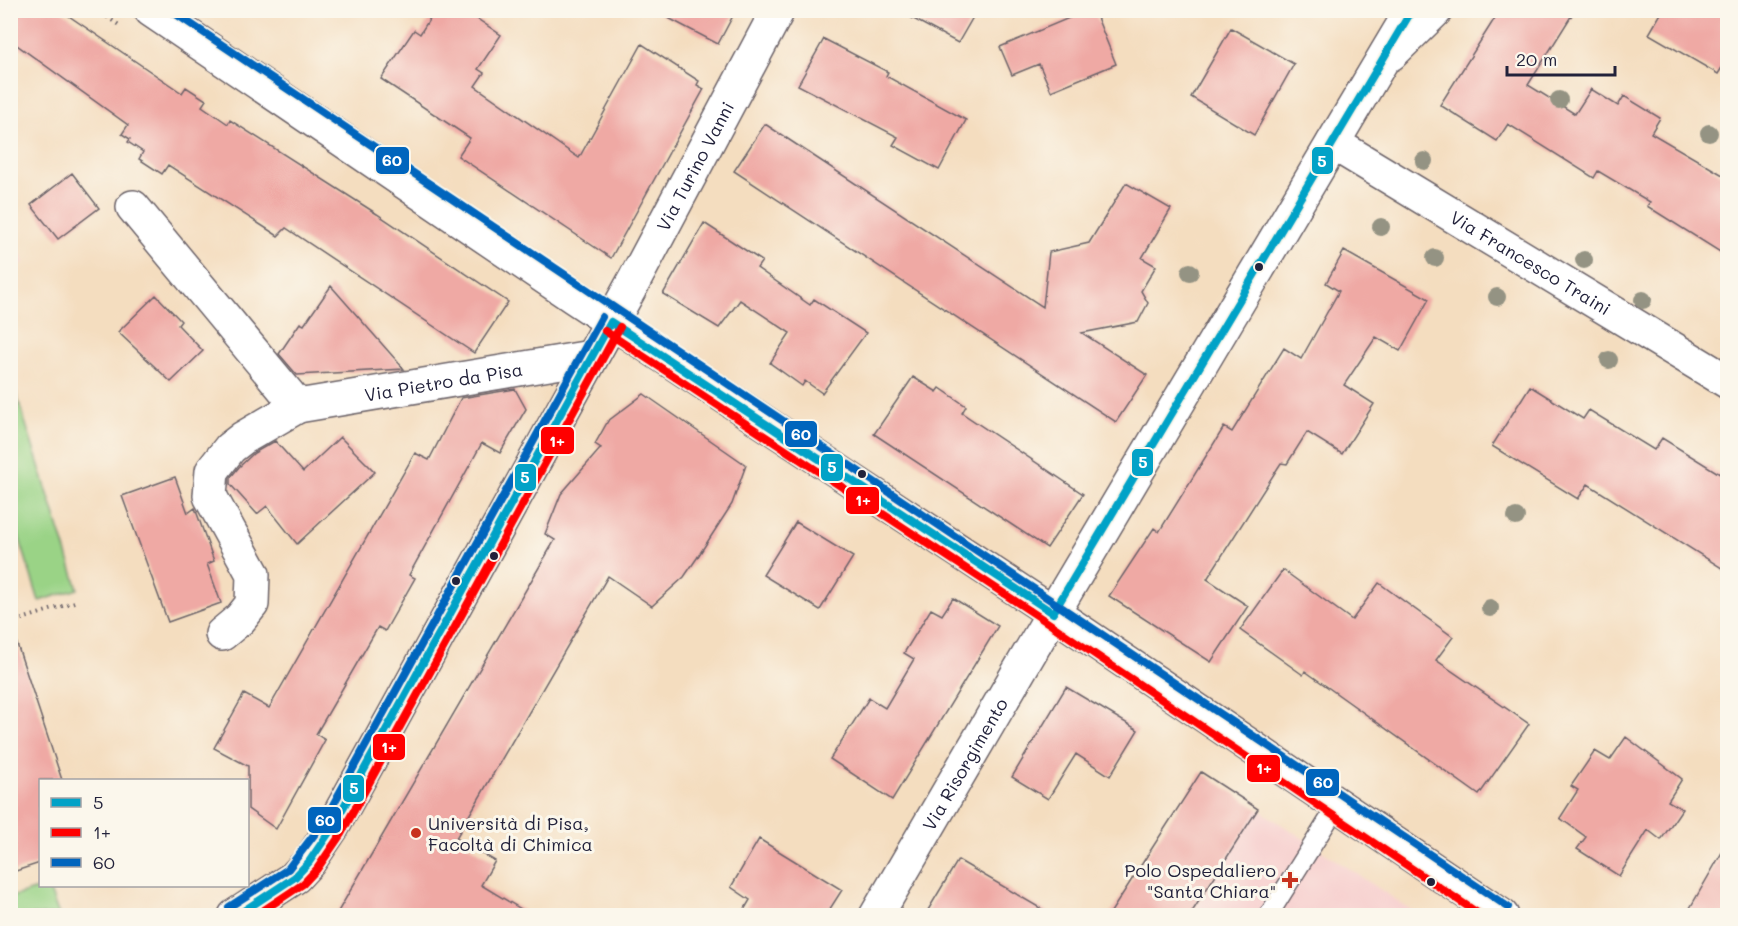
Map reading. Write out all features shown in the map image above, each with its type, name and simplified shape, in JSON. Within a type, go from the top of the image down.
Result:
[{"type":"street","points":[[151,10],[611,322],[1053,613],[1502,915]]},
{"type":"street","name":"Via Turino Vanni","points":[[235,915],[295,877],[309,862],[332,828],[611,322],[778,10]]},
{"type":"street","points":[[1381,64],[1393,10]]},
{"type":"street","points":[[1381,64],[1412,10]]},
{"type":"street","points":[[1381,64],[1436,10]]},
{"type":"street","name":"Via Risorgimento","points":[[876,915],[1053,613],[1381,64]]},
{"type":"street","name":"Via Francesco Traini","points":[[1334,143],[1728,382]]},
{"type":"street","points":[[133,207],[298,406]]},
{"type":"street","name":"Via Pietro da Pisa","points":[[222,634],[240,619],[252,604],[253,574],[210,496],[212,471],[230,448],[243,438],[298,406],[591,357]]},
{"type":"lane","points":[[1268,915],[1337,806]]},
{"type":"path","points":[[10,623],[78,601]]},
{"type":"shaded area","points":[[10,219],[24,263],[11,267],[10,267]]},
{"type":"shaded area","name":"Polo Ospedaliero \"Santa Chiara\"","points":[[1258,809],[1313,845],[1419,915],[1191,916]]},
{"type":"green space","points":[[11,377],[78,589],[39,601],[11,511]]},
{"type":"green space","points":[[48,887],[59,915],[11,915],[11,897]]},
{"type":"building","points":[[10,10],[60,10],[182,93],[186,87],[206,100],[202,106],[228,124],[230,120],[377,214],[508,302],[474,353],[286,228],[278,236],[168,165],[162,174],[139,159],[143,152],[128,142],[130,139],[122,134],[128,125],[10,40]]},
{"type":"building","points":[[435,10],[464,10],[501,35],[478,69],[484,73],[475,86],[579,158],[642,44],[699,81],[697,85],[704,89],[611,258],[458,156],[470,138],[381,79],[414,30],[420,34]]},
{"type":"building","points":[[653,10],[736,10],[718,44]]},
{"type":"building","points":[[897,10],[977,10],[958,43]]},
{"type":"building","points":[[1088,10],[1094,10],[1116,64],[1051,91],[1039,64],[1012,75],[1000,47]]},
{"type":"building","points":[[1500,10],[1575,10],[1528,85],[1575,114],[1591,89],[1618,106],[1624,96],[1660,118],[1651,133],[1728,178],[1728,257],[1647,206],[1650,202],[1598,171],[1594,178],[1508,124],[1497,141],[1440,105]]},
{"type":"building","points":[[1663,10],[1728,10],[1728,58],[1718,74],[1649,34]]},
{"type":"building","points":[[1231,28],[1294,64],[1254,135],[1191,97]]},
{"type":"building","points":[[824,39],[888,72],[886,76],[966,120],[939,170],[893,145],[898,137],[798,85]]},
{"type":"building","points":[[765,124],[1043,307],[1049,252],[1089,243],[1126,183],[1171,209],[1142,258],[1156,266],[1141,291],[1148,303],[1138,322],[1082,333],[1147,375],[1116,422],[734,171]]},
{"type":"building","points":[[72,173],[99,208],[58,239],[31,205]]},
{"type":"building","points":[[704,223],[762,261],[757,268],[810,305],[814,299],[866,333],[822,393],[805,381],[802,386],[770,363],[790,333],[740,300],[719,328],[663,294]]},
{"type":"building","points":[[1344,251],[1429,299],[1400,351],[1376,337],[1344,385],[1374,404],[1342,454],[1307,432],[1287,464],[1281,463],[1207,579],[1248,606],[1211,662],[1109,596],[1154,528],[1159,532],[1224,427],[1232,432],[1284,348],[1301,359],[1339,291],[1326,283]]},
{"type":"building","points":[[331,286],[404,369],[297,375],[279,354],[300,323],[304,325]]},
{"type":"building","points":[[156,295],[181,321],[178,325],[203,351],[171,382],[118,332]]},
{"type":"building","points":[[913,377],[937,392],[940,388],[966,406],[962,413],[1083,494],[1047,548],[874,434]]},
{"type":"building","points":[[1530,386],[1583,419],[1589,410],[1654,450],[1662,438],[1728,479],[1728,572],[1588,484],[1578,499],[1492,446]]},
{"type":"building","points":[[515,389],[526,409],[500,453],[482,443],[409,575],[415,578],[385,631],[378,627],[316,734],[325,740],[276,829],[249,810],[248,766],[214,748],[244,694],[269,708],[415,453],[429,460],[461,398]]},
{"type":"building","points":[[644,394],[746,465],[732,504],[697,558],[684,577],[652,606],[608,576],[456,838],[495,861],[481,885],[531,915],[336,915],[555,540],[545,534],[561,494],[601,448],[595,444],[608,421]]},
{"type":"building","points":[[340,437],[375,472],[297,544],[267,506],[257,514],[230,484],[230,478],[239,467],[254,453],[275,441],[303,472]]},
{"type":"building","points":[[175,477],[188,513],[195,508],[214,561],[207,564],[221,603],[168,622],[122,496]]},
{"type":"building","points":[[796,522],[853,557],[820,610],[763,575]]},
{"type":"building","points":[[1283,570],[1352,620],[1379,583],[1453,637],[1436,660],[1529,724],[1479,795],[1305,671],[1303,675],[1240,630]]},
{"type":"building","points":[[953,598],[998,626],[892,800],[830,759],[869,698],[885,708],[914,659],[904,653],[931,609],[942,615]]},
{"type":"building","points":[[16,641],[62,779],[39,779],[39,863],[10,873],[10,642]]},
{"type":"building","points":[[1066,687],[1138,730],[1110,776],[1076,754],[1048,799],[1012,777]]},
{"type":"building","points":[[1626,737],[1682,779],[1668,801],[1682,809],[1661,840],[1648,830],[1619,876],[1577,849],[1586,837],[1560,818],[1578,790],[1571,786],[1595,751],[1610,760]]},
{"type":"building","points":[[1201,772],[1258,809],[1190,915],[1109,915]]},
{"type":"building","points":[[759,839],[842,890],[826,915],[741,915],[750,900],[731,887]]},
{"type":"building","points":[[1728,842],[1728,915],[1686,915]]},
{"type":"building","points":[[958,860],[1052,915],[925,915]]},
{"type":"transit line","name":"60","points":[[170,10],[1508,907]]},
{"type":"transit line","name":"5","points":[[1053,613],[1412,10]]},
{"type":"transit line","name":"60","points":[[229,907],[288,869],[323,823],[602,317]]},
{"type":"transit line","name":"5","points":[[611,322],[1053,613]]},
{"type":"transit line","name":"5","points":[[236,916],[295,877],[309,862],[332,828],[611,322]]},
{"type":"transit line","name":"1+","points":[[255,916],[303,884],[317,869],[341,834],[620,327]]},
{"type":"transit line","name":"1+","points":[[605,331],[1047,622],[1482,916]]},
{"type":"place","name":"Università di Pisa, Facoltà di Chimica","points":[[416,833]]},
{"type":"place","name":"Polo Ospedaliero \"Santa Chiara\"","points":[[1290,880]]}]
